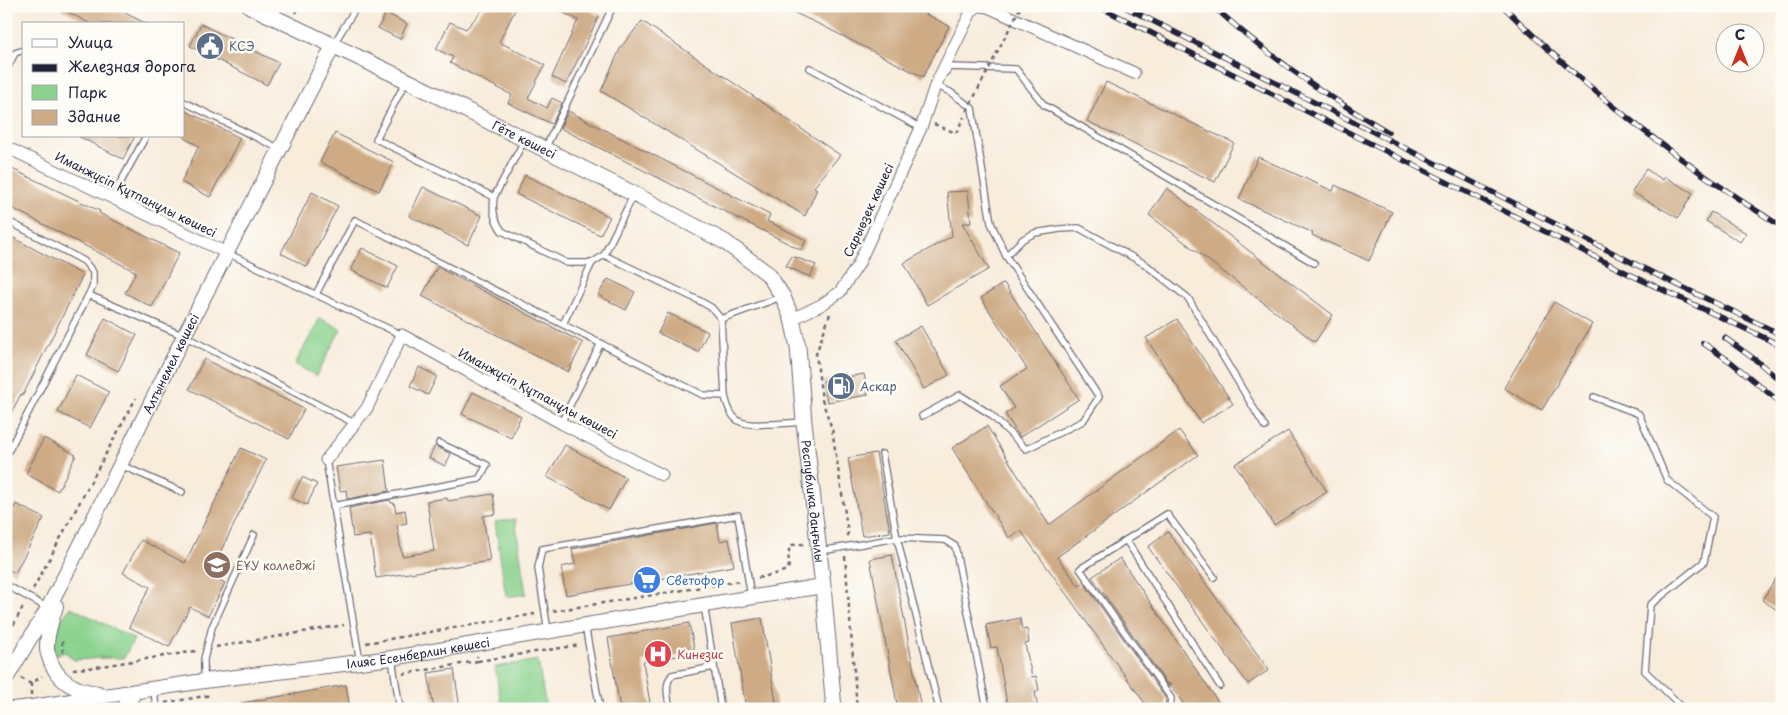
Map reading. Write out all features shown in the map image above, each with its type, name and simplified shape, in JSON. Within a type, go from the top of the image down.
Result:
[{"type":"main road","name":"Гёте көшесі","points":[[250,6],[277,12],[333,46],[406,80],[524,141],[634,194],[725,242],[768,274],[782,296]]},
{"type":"main road","name":"Республика даңғылы","points":[[782,296],[792,319],[798,347],[834,709]]},
{"type":"main road","points":[[124,709],[134,692]]},
{"type":"street","name":"Сарыөзек көшесі","points":[[792,319],[821,305],[840,292],[858,265],[921,128],[935,86],[971,12],[977,6]]},
{"type":"street","points":[[982,6],[988,7],[1134,73]]},
{"type":"street","name":"Алтынемел көшесі","points":[[6,680],[71,564],[184,336],[333,46]]},
{"type":"street","name":"Иманжүсіп Құтпанұлы көшесі","points":[[6,147],[227,253]]},
{"type":"street","points":[[326,460],[367,408],[402,334]]},
{"type":"street","name":"Иманжүсіп Құтпанұлы көшесі","points":[[402,334],[561,423],[662,475]]},
{"type":"street","points":[[71,564],[50,626],[46,650],[54,668],[69,686],[85,692],[134,692]]},
{"type":"street","name":"Ілияс Есенберлин көшесі","points":[[12,709],[204,681],[392,658],[704,604],[823,586]]},
{"type":"lane","points":[[333,46],[357,6]]},
{"type":"lane","points":[[545,150],[613,6]]},
{"type":"lane","points":[[6,71],[15,53],[22,51]]},
{"type":"lane","points":[[922,416],[960,395],[990,414],[1026,449],[1083,421],[1099,397],[1006,256],[991,222],[972,108],[950,92],[935,86],[949,67],[1016,69],[1044,105],[1314,263]]},
{"type":"lane","points":[[810,68],[921,128]]},
{"type":"lane","points":[[406,80],[376,139],[494,197]]},
{"type":"lane","points":[[185,102],[280,149]]},
{"type":"lane","points":[[112,198],[145,138]]},
{"type":"lane","points":[[524,141],[494,197],[492,211],[496,221],[502,231],[567,263],[592,263]]},
{"type":"lane","points":[[563,324],[592,263],[604,255],[634,194]]},
{"type":"lane","points":[[6,220],[84,261],[93,272],[93,286],[89,295],[6,456]]},
{"type":"lane","points":[[316,294],[355,220],[703,394],[725,396]]},
{"type":"lane","points":[[1006,256],[1023,239],[1035,233],[1060,228],[1079,228],[1145,264],[1188,298],[1265,427]]},
{"type":"lane","points":[[227,253],[402,334]]},
{"type":"lane","points":[[604,255],[698,300],[712,308],[721,319],[725,396],[727,406],[735,420],[748,426],[804,422]]},
{"type":"lane","points":[[89,295],[184,336],[354,423]]},
{"type":"lane","points":[[721,319],[782,296]]},
{"type":"lane","points":[[561,423],[601,343]]},
{"type":"lane","points":[[1594,397],[1639,414],[1667,480],[1713,517],[1704,562],[1650,605],[1645,671],[1684,709]]},
{"type":"lane","points":[[333,506],[479,479],[487,465],[439,443]]},
{"type":"lane","points":[[882,454],[897,538],[939,709]]},
{"type":"lane","points":[[326,460],[360,662]]},
{"type":"lane","points":[[121,465],[182,492]]},
{"type":"lane","points":[[1170,709],[1171,698],[1080,569],[1167,514],[1214,577]]},
{"type":"lane","points":[[548,631],[538,568],[542,549],[738,516],[751,597]]},
{"type":"lane","points":[[204,681],[204,659],[212,628],[254,535]]},
{"type":"lane","points":[[819,547],[844,547],[897,538],[945,540],[955,546],[987,709]]},
{"type":"lane","points":[[1126,540],[1220,686]]},
{"type":"lane","points":[[6,585],[48,608]]},
{"type":"lane","points":[[704,604],[722,709]]},
{"type":"lane","points":[[585,624],[600,709]]},
{"type":"lane","points":[[392,658],[400,709]]},
{"type":"lane","points":[[670,709],[667,688],[669,678],[672,675],[714,667]]},
{"type":"lane","points":[[154,689],[156,709]]},
{"type":"path","points":[[935,124],[956,133],[1021,6]]},
{"type":"path","points":[[840,292],[816,354],[822,400],[832,429],[848,533],[846,538],[843,538],[857,709]]},
{"type":"path","points":[[6,639],[139,393]]},
{"type":"path","points":[[357,644],[779,573],[788,569],[790,564],[789,548],[792,545],[819,547]]},
{"type":"path","points":[[32,707],[31,684],[62,664],[74,669],[89,668],[353,624]]},
{"type":"path","points":[[478,661],[589,644]]},
{"type":"green space","points":[[320,318],[341,329],[316,376],[295,364]]},
{"type":"green space","points":[[515,519],[526,594],[506,597],[495,522]]},
{"type":"green space","points":[[71,607],[134,639],[124,658],[74,660],[65,652],[56,655],[51,633]]},
{"type":"green space","points":[[538,660],[546,709],[502,709],[495,667]]},
{"type":"building","points":[[56,6],[111,6],[143,22],[87,22]]},
{"type":"building","points":[[486,6],[517,6],[499,42],[545,65],[528,98],[547,108],[552,98],[562,103],[552,124],[508,103],[512,95],[450,63],[453,57],[436,49],[450,22],[466,29]]},
{"type":"building","points":[[550,6],[592,6],[590,10],[599,16],[566,84],[552,77],[578,20]]},
{"type":"building","points":[[780,6],[910,6],[949,26],[923,77]]},
{"type":"building","points":[[386,13],[407,24],[400,39],[378,28]]},
{"type":"building","points":[[642,21],[840,155],[814,187],[817,189],[805,216],[601,91],[621,47]]},
{"type":"building","points":[[201,24],[279,63],[267,85],[190,46]]},
{"type":"building","points":[[1106,82],[1234,143],[1215,182],[1087,121]]},
{"type":"building","points":[[185,110],[240,138],[210,197],[181,182],[199,146],[184,138]]},
{"type":"building","points":[[568,111],[770,215],[767,221],[806,240],[801,250],[560,128]]},
{"type":"building","points":[[335,133],[394,162],[379,191],[320,162]]},
{"type":"building","points":[[82,138],[134,138],[123,159]]},
{"type":"building","points":[[1258,157],[1333,191],[1335,185],[1392,212],[1369,261],[1239,199]]},
{"type":"building","points":[[10,168],[100,211],[99,213],[179,253],[152,307],[125,293],[136,272],[6,205],[6,175]]},
{"type":"building","points":[[1646,169],[1663,180],[1665,177],[1693,193],[1678,218],[1632,192]]},
{"type":"building","points":[[525,175],[610,217],[600,235],[516,194]]},
{"type":"building","points":[[423,187],[482,216],[468,245],[409,216]]},
{"type":"building","points":[[1167,188],[1333,315],[1315,342],[1149,215]]},
{"type":"building","points":[[968,191],[971,223],[962,223],[989,269],[927,305],[904,263],[952,236],[947,192]]},
{"type":"building","points":[[312,192],[338,206],[307,267],[281,253]]},
{"type":"building","points":[[1711,212],[1746,233],[1740,242],[1706,221]]},
{"type":"building","points":[[6,234],[83,275],[23,395],[21,394],[6,423],[6,274],[11,266],[6,264]]},
{"type":"building","points":[[362,248],[398,266],[387,288],[351,270]]},
{"type":"building","points":[[792,256],[816,265],[810,277],[786,266]]},
{"type":"building","points":[[437,267],[583,343],[568,372],[422,296]]},
{"type":"building","points":[[608,279],[635,292],[626,310],[598,295]]},
{"type":"building","points":[[1004,283],[1079,399],[1020,437],[1005,414],[1014,408],[1000,386],[1027,369],[981,298]]},
{"type":"building","points":[[1554,302],[1592,324],[1542,410],[1504,388]]},
{"type":"building","points":[[668,313],[708,332],[698,352],[658,333]]},
{"type":"building","points":[[105,318],[137,335],[118,371],[87,355]]},
{"type":"building","points":[[1177,319],[1233,404],[1201,423],[1146,338]]},
{"type":"building","points":[[921,326],[949,375],[924,389],[896,340]]},
{"type":"building","points":[[204,359],[304,409],[289,439],[189,389]]},
{"type":"building","points":[[419,367],[437,376],[428,395],[410,386]]},
{"type":"building","points":[[864,374],[868,395],[827,402],[823,381]]},
{"type":"building","points":[[76,375],[109,392],[90,428],[58,412]]},
{"type":"building","points":[[473,392],[521,416],[511,438],[462,414]]},
{"type":"building","points":[[987,426],[1049,525],[1179,430],[1198,455],[1057,557],[1079,586],[1084,583],[1166,699],[1165,709],[1149,709],[1021,531],[1009,538],[952,448]]},
{"type":"building","points":[[1288,431],[1327,492],[1274,525],[1235,464]]},
{"type":"building","points":[[44,438],[76,455],[58,491],[26,474]]},
{"type":"building","points":[[565,445],[626,478],[609,510],[547,477]]},
{"type":"building","points":[[435,446],[451,454],[445,466],[429,458]]},
{"type":"building","points":[[241,448],[266,460],[209,575],[225,583],[208,616],[190,607],[169,647],[129,627],[150,587],[123,573],[141,540],[185,563]]},
{"type":"building","points":[[876,453],[890,532],[862,536],[848,458]]},
{"type":"building","points":[[385,460],[389,491],[347,499],[346,490],[340,491],[336,467]]},
{"type":"building","points":[[302,477],[317,484],[307,505],[292,498]]},
{"type":"building","points":[[493,494],[496,514],[483,516],[490,561],[376,578],[370,535],[353,537],[349,508],[390,500],[391,503],[394,503],[396,512],[405,510],[407,523],[397,525],[402,556],[434,551],[427,501],[447,498],[448,501]]},
{"type":"building","points":[[16,504],[44,518],[15,573],[6,568],[6,524]]},
{"type":"building","points":[[717,523],[720,541],[729,539],[734,566],[566,595],[561,567],[575,564],[572,549]]},
{"type":"building","points":[[1168,532],[1269,670],[1248,684],[1148,547]]},
{"type":"building","points":[[892,555],[921,709],[898,709],[870,559]]},
{"type":"building","points":[[1120,558],[1223,709],[1187,709],[1169,683],[1169,687],[1092,577]]},
{"type":"building","points":[[1782,569],[1782,613],[1762,600]]},
{"type":"building","points":[[762,618],[777,709],[746,709],[732,623]]},
{"type":"building","points":[[1020,618],[1022,630],[1027,629],[1029,643],[1025,644],[1032,677],[1036,676],[1039,690],[1035,692],[1038,709],[1013,709],[1011,702],[1007,703],[997,647],[991,648],[986,625]]},
{"type":"building","points":[[689,623],[695,653],[643,662],[651,709],[620,709],[608,638]]},
{"type":"building","points":[[454,669],[460,709],[434,709],[428,673]]},
{"type":"building","points":[[346,685],[350,709],[243,709],[242,703]]},
{"type":"railway","points":[[1098,6],[1629,274],[1782,346]]},
{"type":"railway","points":[[1123,6],[1655,274],[1782,335]]},
{"type":"railway","points":[[1213,6],[1255,42],[1297,74],[1341,104],[1388,132]]},
{"type":"railway","points":[[1503,6],[1568,68],[1636,125],[1708,178],[1782,227]]},
{"type":"railway","points":[[1725,338],[1782,382]]},
{"type":"railway","points":[[1703,343],[1731,362],[1782,404]]},
{"type":"place","name":"КСЭ","points":[[210,46]]},
{"type":"place","name":"Аскар","points":[[841,386]]},
{"type":"place","name":"ЕҰУ колледжі","points":[[217,565]]},
{"type":"place","name":"Светофор","points":[[647,580]]},
{"type":"place","name":"Кинезис","points":[[658,654]]}]
